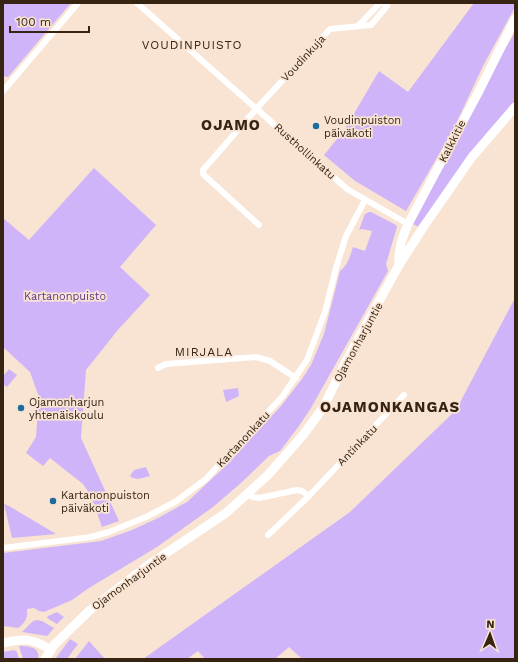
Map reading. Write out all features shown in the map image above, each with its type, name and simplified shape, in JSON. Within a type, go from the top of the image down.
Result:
[{"type":"main road","name":"Kalkkitie","points":[[399,265],[398,255],[408,224],[478,93],[515,19]]},
{"type":"main road","name":"Ojamonharjuntie","points":[[45,659],[51,650],[90,610],[147,566],[226,513],[268,475],[303,435],[323,408],[345,363],[399,265],[424,226],[472,157],[515,107]]},
{"type":"main road","points":[[3,643],[25,639],[37,642],[51,650]]},
{"type":"street","points":[[3,91],[78,3]]},
{"type":"street","name":"Rusthollinkatu","points":[[137,3],[347,189],[408,224]]},
{"type":"street","name":"Voudinkuja","points":[[259,225],[202,172],[257,108],[330,29],[371,25],[387,6],[381,3]]},
{"type":"street","name":"Kartanonkatu","points":[[3,548],[91,537],[110,532],[146,517],[175,502],[206,479],[282,397],[307,360],[325,312],[346,236],[365,200]]},
{"type":"street","points":[[158,368],[166,364],[256,357],[270,361],[296,378]]},
{"type":"street","name":"Antinkatu","points":[[268,536],[309,496],[404,395]]},
{"type":"street","points":[[248,493],[252,497],[259,498],[297,490],[302,491],[309,496]]},
{"type":"green space","points":[[3,3],[71,3],[8,77],[3,76]]},
{"type":"green space","points":[[474,3],[515,3],[515,7],[483,66],[453,130],[406,211],[355,181],[324,155],[345,129],[379,71],[408,92]]},
{"type":"green space","points":[[515,32],[515,101],[488,132],[419,227],[413,224],[491,73]]},
{"type":"green space","name":"Kartanonpuisto","points":[[94,168],[156,225],[120,267],[150,295],[117,331],[86,370],[81,438],[119,521],[102,527],[91,496],[83,484],[50,458],[43,466],[26,453],[36,437],[39,397],[30,372],[3,347],[3,218],[29,240]]},
{"type":"green space","points":[[369,212],[396,225],[397,227],[386,264],[388,271],[311,408],[280,451],[269,456],[213,507],[157,547],[72,600],[44,612],[34,608],[27,609],[26,620],[18,628],[3,626],[3,553],[101,541],[132,530],[158,518],[187,502],[231,461],[281,406],[311,365],[324,334],[340,271],[347,263],[353,247],[365,251],[372,231],[362,229],[359,230],[365,214]]},
{"type":"green space","points":[[515,298],[515,659],[302,659],[289,647],[275,659],[205,659],[198,651],[187,659],[143,659],[350,512],[456,410]]},
{"type":"green space","points":[[9,369],[17,375],[7,387],[3,384],[3,376]]},
{"type":"green space","points":[[238,388],[239,396],[226,402],[223,390]]},
{"type":"green space","points":[[146,467],[150,476],[137,479],[130,476],[134,470]]},
{"type":"green space","points":[[4,504],[9,506],[56,534],[12,538]]},
{"type":"green space","points":[[57,612],[64,617],[57,624],[47,618],[48,616]]},
{"type":"green space","points":[[33,621],[42,621],[54,628],[47,636],[22,632]]},
{"type":"green space","points":[[70,639],[78,644],[67,659],[55,659]]},
{"type":"green space","points":[[89,641],[105,659],[75,659]]},
{"type":"green space","points":[[19,646],[30,647],[36,650],[38,652],[38,659],[23,659]]},
{"type":"green space","points":[[14,650],[17,652],[19,659],[3,659],[3,652]]},
{"type":"place","name":"Voudinpuiston päiväkoti","points":[[316,126]]},
{"type":"place","name":"Ojamonharjun yhtenäiskoulu","points":[[21,408]]},
{"type":"place","name":"Kartanonpuiston päiväkoti","points":[[53,501]]},
{"type":"district","name":"VOUDINPUISTO","points":[[192,45]]},
{"type":"district","name":"OJAMO","points":[[231,125]]},
{"type":"district","name":"MIRJALA","points":[[204,352]]},
{"type":"district","name":"OJAMONKANGAS","points":[[390,407]]}]
